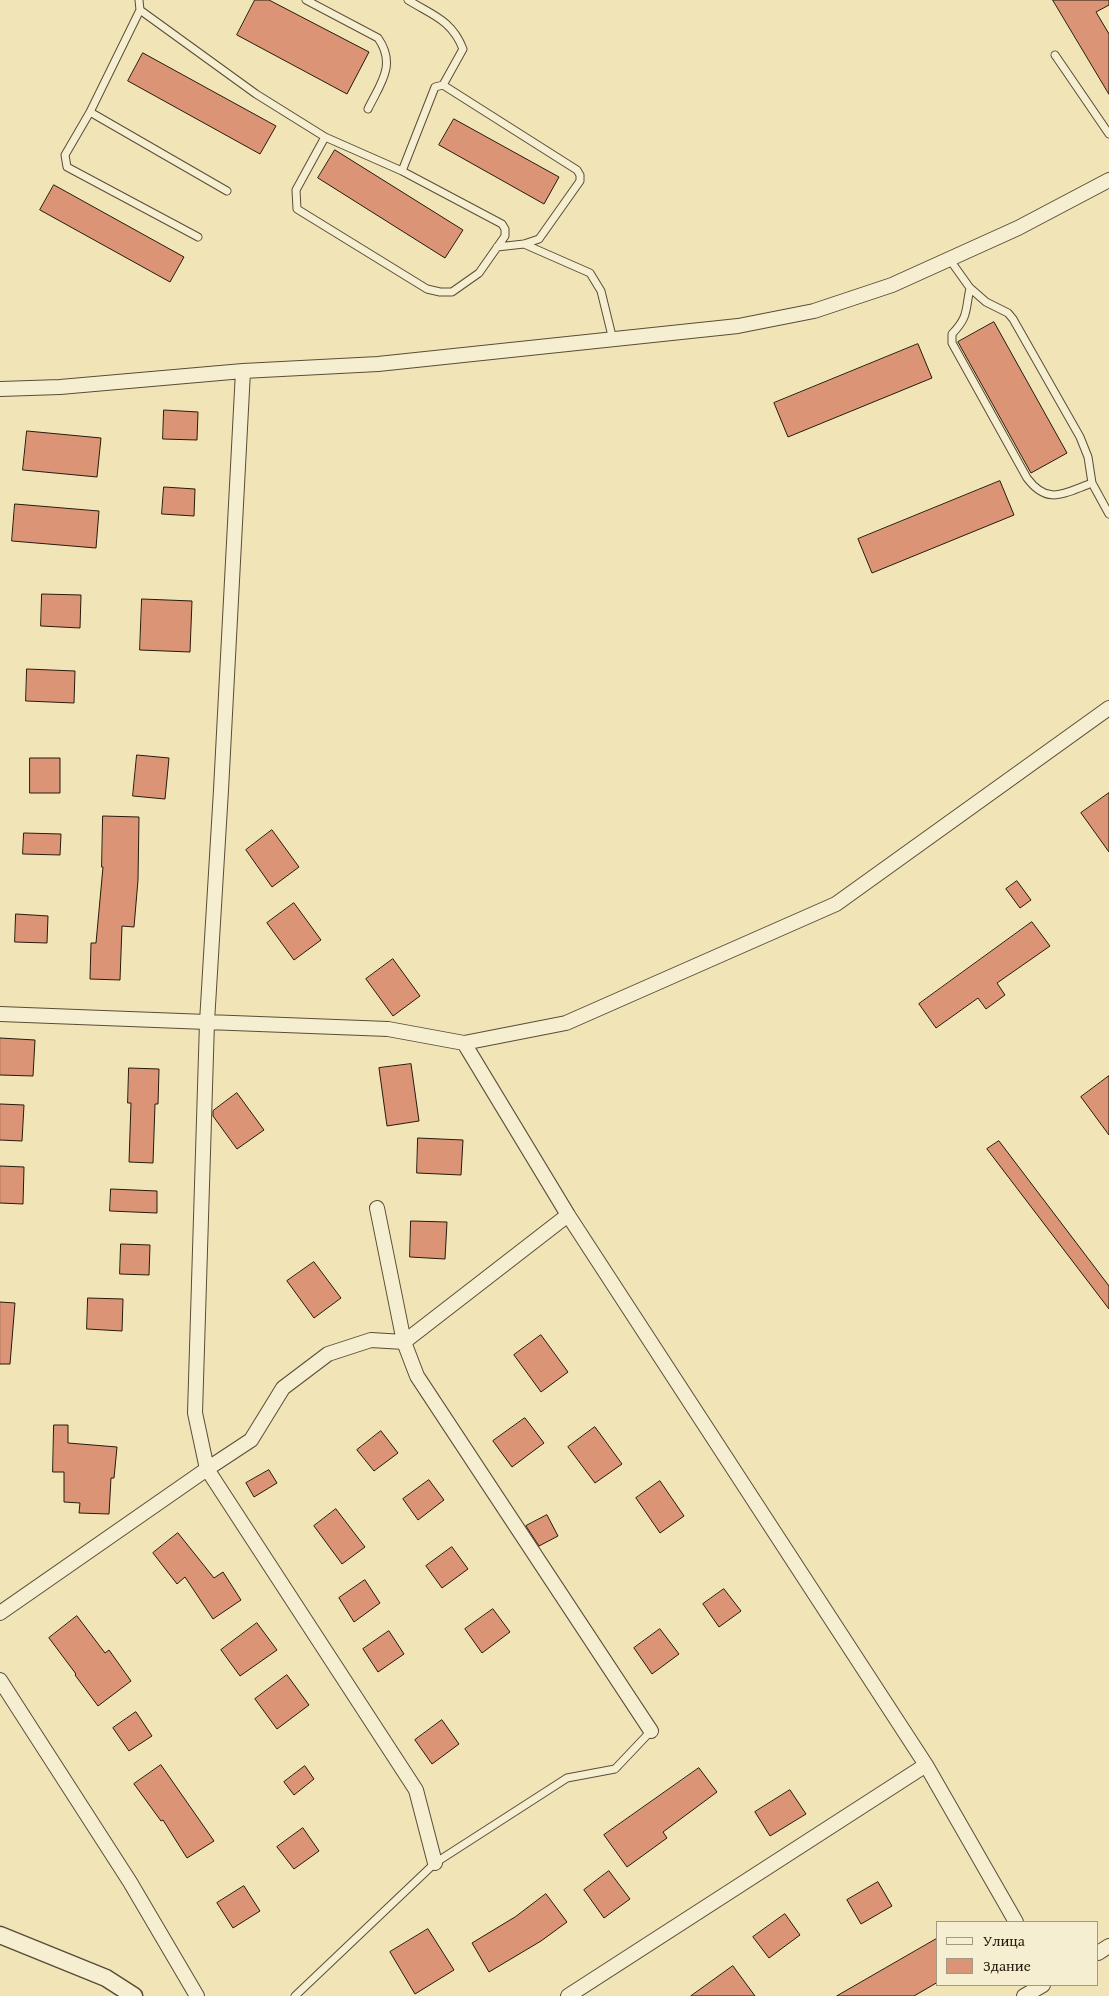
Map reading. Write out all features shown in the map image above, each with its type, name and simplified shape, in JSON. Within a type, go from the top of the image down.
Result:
[{"type":"street","points":[[0,389],[60,387],[243,371],[378,364],[738,326],[814,311],[892,286],[1018,228],[1109,180]]},
{"type":"street","points":[[243,371],[221,800],[207,1022],[196,1413],[207,1469],[416,1790],[435,1863]]},
{"type":"street","points":[[0,1014],[388,1029],[464,1043],[566,1023],[836,904],[1109,708]]},
{"type":"street","points":[[464,1043],[568,1215],[926,1765],[1015,1921]]},
{"type":"street","points":[[377,1208],[404,1342],[417,1376],[651,1731]]},
{"type":"street","points":[[0,1613],[251,1440],[283,1388],[328,1354],[371,1340],[404,1342],[568,1215]]},
{"type":"street","points":[[0,1680],[130,1882],[197,1996]]},
{"type":"street","points":[[568,1996],[926,1765]]},
{"type":"street","points":[[0,1935],[106,1978],[134,1996]]},
{"type":"street","points":[[1024,1996],[1041,1986]]},
{"type":"lane","points":[[140,0],[140,10],[90,112],[66,155],[67,167],[198,237]]},
{"type":"lane","points":[[306,0],[371,34],[380,42],[387,58],[387,69],[368,109]]},
{"type":"lane","points":[[408,0],[448,24],[458,35],[462,49],[443,85]]},
{"type":"lane","points":[[140,10],[256,94],[325,137],[402,172],[502,224],[505,229],[505,236],[479,273],[452,292],[427,289],[297,209],[296,190],[325,137]]},
{"type":"lane","points":[[1054,55],[1109,134]]},
{"type":"lane","points":[[402,172],[435,87],[443,85],[578,170],[580,181],[539,239],[524,244],[498,247]]},
{"type":"lane","points":[[90,112],[227,191]]},
{"type":"lane","points":[[524,244],[590,273],[602,291],[613,340]]},
{"type":"lane","points":[[950,260],[970,288],[986,302],[1008,313],[1014,319],[1080,437],[1088,457],[1092,483],[1109,514]]},
{"type":"lane","points":[[970,288],[968,310],[962,323],[952,334],[952,343],[1027,478],[1036,490],[1050,496],[1092,483]]},
{"type":"lane","points":[[295,1996],[435,1863],[567,1778],[615,1769],[651,1731]]},
{"type":"building","points":[[255,0],[269,0],[369,52],[347,94],[237,35]]},
{"type":"building","points":[[1053,0],[1109,0],[1109,5],[1096,12],[1109,34],[1109,94]]},
{"type":"building","points":[[143,53],[276,126],[260,154],[128,81]]},
{"type":"building","points":[[454,119],[559,177],[544,204],[439,145]]},
{"type":"building","points":[[335,150],[463,230],[445,258],[318,178]]},
{"type":"building","points":[[54,185],[184,257],[170,282],[40,210]]},
{"type":"building","points":[[994,322],[1067,453],[1031,473],[958,342]]},
{"type":"building","points":[[918,344],[932,378],[788,437],[774,403]]},
{"type":"building","points":[[164,410],[198,412],[197,440],[163,439]]},
{"type":"building","points":[[27,431],[101,438],[97,477],[23,470]]},
{"type":"building","points":[[1000,481],[1014,515],[872,573],[858,539]]},
{"type":"building","points":[[164,487],[195,489],[194,516],[162,514]]},
{"type":"building","points":[[15,504],[99,511],[96,548],[12,541]]},
{"type":"building","points":[[42,594],[81,595],[80,628],[41,626]]},
{"type":"building","points":[[142,599],[192,601],[190,652],[140,650]]},
{"type":"building","points":[[27,669],[75,671],[74,703],[26,701]]},
{"type":"building","points":[[137,755],[169,758],[165,799],[133,796]]},
{"type":"building","points":[[30,758],[60,758],[60,793],[30,793]]},
{"type":"building","points":[[1109,793],[1109,852],[1081,813]]},
{"type":"building","points":[[103,816],[139,817],[138,880],[134,927],[122,926],[120,980],[90,979],[91,943],[96,943],[103,867]]},
{"type":"building","points":[[272,830],[299,867],[272,887],[246,850]]},
{"type":"building","points":[[24,833],[61,834],[60,855],[23,854]]},
{"type":"building","points":[[1017,881],[1031,900],[1020,908],[1006,889]]},
{"type":"building","points":[[294,903],[321,940],[294,960],[267,923]]},
{"type":"building","points":[[16,914],[48,916],[47,943],[15,942]]},
{"type":"building","points":[[1032,922],[1050,946],[997,983],[1005,995],[986,1009],[978,998],[936,1028],[919,1004]]},
{"type":"building","points":[[393,959],[420,996],[393,1016],[366,979]]},
{"type":"building","points":[[0,1038],[35,1040],[33,1076],[0,1075]]},
{"type":"building","points":[[411,1064],[419,1121],[387,1126],[379,1068]]},
{"type":"building","points":[[129,1068],[159,1069],[158,1104],[155,1104],[153,1163],[129,1162],[131,1103],[128,1103]]},
{"type":"building","points":[[1109,1076],[1109,1135],[1081,1097]]},
{"type":"building","points":[[237,1093],[264,1130],[237,1149],[213,1116],[213,1111]]},
{"type":"building","points":[[0,1104],[24,1105],[22,1141],[0,1140]]},
{"type":"building","points":[[418,1138],[463,1140],[461,1175],[417,1173]]},
{"type":"building","points":[[999,1141],[1109,1286],[1109,1309],[987,1149]]},
{"type":"building","points":[[0,1166],[24,1167],[23,1204],[0,1203]]},
{"type":"building","points":[[111,1189],[157,1191],[157,1213],[110,1211]]},
{"type":"building","points":[[411,1221],[447,1222],[445,1259],[410,1257]]},
{"type":"building","points":[[121,1244],[150,1245],[149,1275],[120,1274]]},
{"type":"building","points":[[314,1262],[341,1298],[314,1318],[287,1281]]},
{"type":"building","points":[[88,1298],[123,1299],[122,1331],[87,1329]]},
{"type":"building","points":[[0,1302],[15,1303],[10,1364],[0,1364]]},
{"type":"building","points":[[541,1335],[568,1372],[541,1392],[514,1355]]},
{"type":"building","points":[[525,1418],[544,1443],[512,1467],[493,1441]]},
{"type":"building","points":[[54,1425],[68,1425],[68,1443],[117,1447],[114,1478],[111,1478],[109,1514],[79,1513],[80,1503],[64,1502],[64,1472],[53,1472]]},
{"type":"building","points":[[595,1427],[622,1464],[595,1483],[568,1447]]},
{"type":"building","points":[[381,1431],[398,1453],[374,1471],[357,1450]]},
{"type":"building","points":[[269,1470],[277,1483],[254,1497],[246,1483]]},
{"type":"building","points":[[429,1480],[444,1500],[418,1520],[403,1499]]},
{"type":"building","points":[[660,1481],[684,1516],[660,1533],[636,1498]]},
{"type":"building","points":[[336,1509],[365,1547],[342,1564],[314,1526]]},
{"type":"building","points":[[547,1515],[558,1536],[539,1546],[526,1526]]},
{"type":"building","points":[[178,1533],[214,1578],[223,1572],[241,1600],[213,1619],[185,1577],[177,1584],[153,1553]]},
{"type":"building","points":[[452,1547],[468,1569],[442,1588],[426,1566]]},
{"type":"building","points":[[365,1580],[380,1603],[354,1622],[339,1598]]},
{"type":"building","points":[[724,1589],[741,1611],[719,1627],[703,1604]]},
{"type":"building","points":[[493,1609],[510,1632],[482,1653],[465,1629]]},
{"type":"building","points":[[77,1616],[105,1653],[109,1650],[131,1681],[98,1706],[49,1638]]},
{"type":"building","points":[[257,1623],[277,1650],[240,1676],[221,1650]]},
{"type":"building","points":[[660,1629],[679,1654],[652,1674],[634,1648]]},
{"type":"building","points":[[389,1631],[404,1654],[378,1672],[363,1649]]},
{"type":"building","points":[[287,1675],[309,1705],[277,1729],[255,1699]]},
{"type":"building","points":[[136,1712],[152,1736],[129,1751],[113,1728]]},
{"type":"building","points":[[442,1720],[459,1744],[432,1764],[415,1740]]},
{"type":"building","points":[[161,1765],[214,1841],[187,1858],[163,1820],[161,1821],[134,1784]]},
{"type":"building","points":[[305,1766],[314,1779],[294,1795],[284,1782]]},
{"type":"building","points":[[699,1768],[717,1792],[663,1832],[667,1838],[627,1867],[604,1835]]},
{"type":"building","points":[[790,1790],[806,1814],[770,1836],[755,1812]]},
{"type":"building","points":[[303,1828],[319,1851],[294,1869],[277,1847]]},
{"type":"building","points":[[609,1871],[630,1899],[604,1918],[584,1890]]},
{"type":"building","points":[[878,1882],[892,1906],[861,1924],[847,1900]]},
{"type":"building","points":[[244,1886],[260,1911],[233,1928],[217,1903]]},
{"type":"building","points":[[546,1894],[567,1922],[541,1941],[489,1972],[472,1943],[515,1917]]},
{"type":"building","points":[[785,1914],[800,1935],[769,1958],[753,1937]]},
{"type":"building","points":[[428,1929],[454,1970],[415,1994],[390,1952]]},
{"type":"building","points":[[936,1939],[936,1983],[914,1996],[837,1996]]},
{"type":"building","points":[[733,1966],[755,1996],[691,1996]]}]
